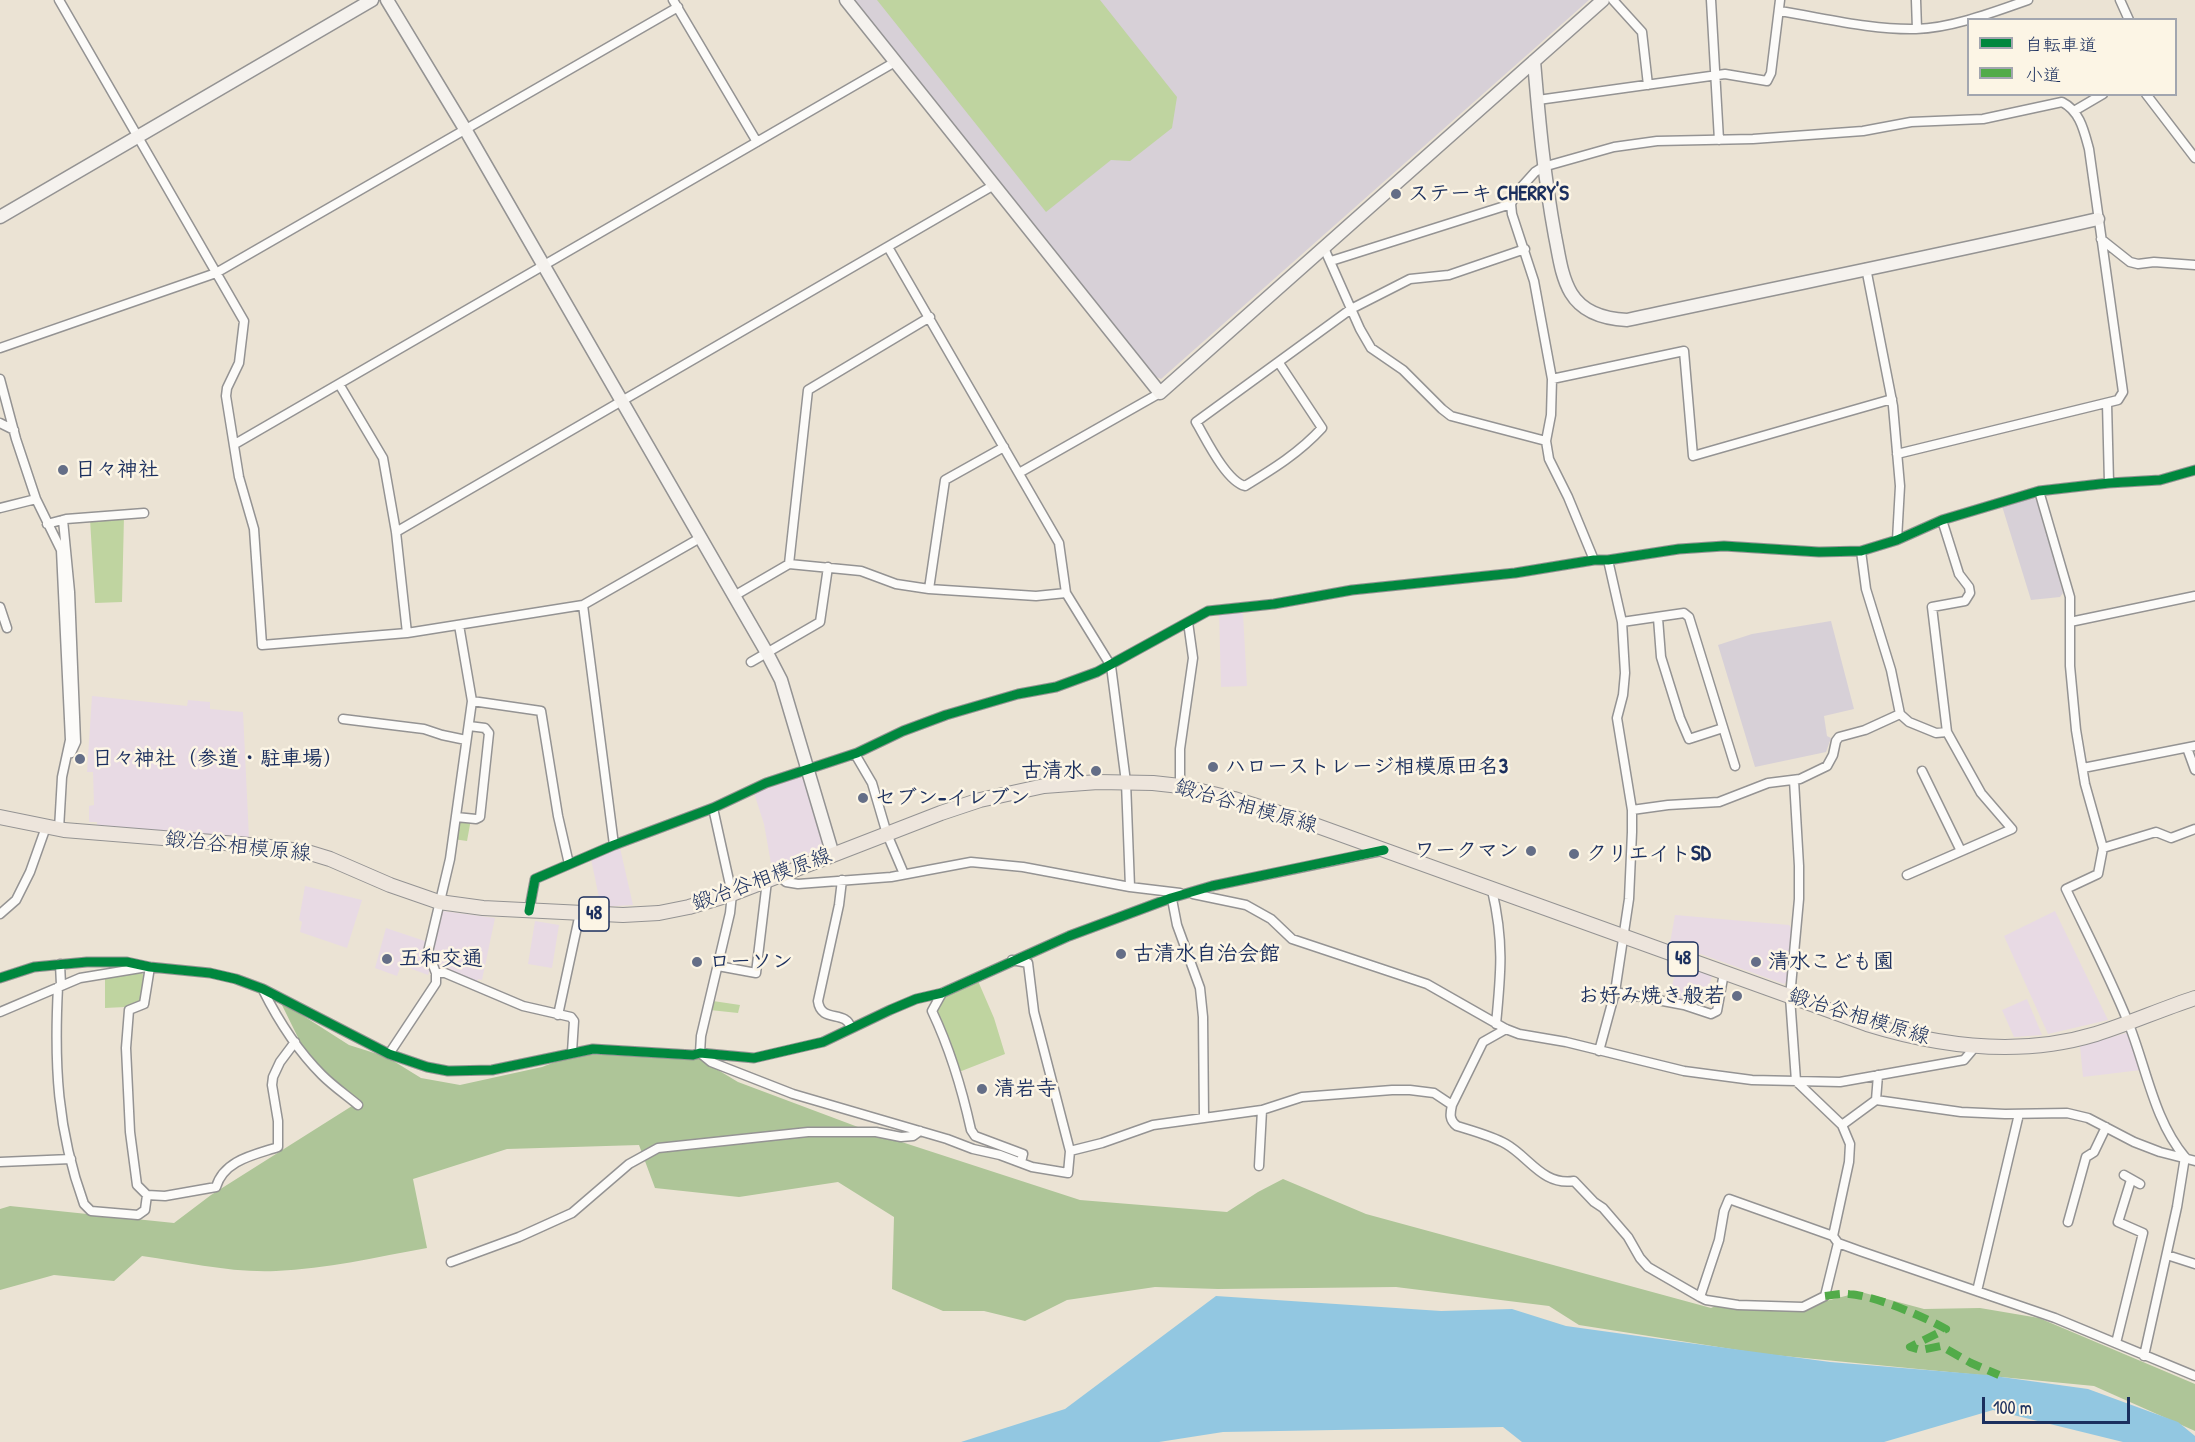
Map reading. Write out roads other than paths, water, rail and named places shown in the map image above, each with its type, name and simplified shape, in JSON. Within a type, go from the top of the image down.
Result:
[{"type":"main road","name":"鍛冶谷相模原線","points":[[0,817],[52,828],[307,852],[439,902],[529,911],[622,915],[659,913],[732,894],[965,805],[1019,790],[1066,783],[1126,782],[1180,786],[1234,799],[1384,850],[1724,974],[1897,1034],[1975,1047],[2011,1047],[2070,1040],[2195,998]]},
{"type":"street","points":[[59,0],[244,321],[239,363],[227,388],[238,477],[254,529],[262,645],[407,633],[583,605],[700,538]]},
{"type":"street","points":[[0,217],[372,0]]},
{"type":"street","points":[[387,0],[465,129],[767,653],[781,680],[833,855]]},
{"type":"street","points":[[846,0],[1160,393]]},
{"type":"street","points":[[1019,473],[1160,393],[1603,0]]},
{"type":"street","points":[[1614,0],[1642,32],[1648,85]]},
{"type":"street","points":[[1711,0],[1719,140]]},
{"type":"street","points":[[1538,100],[1725,74],[1767,81],[1772,73],[1780,0]]},
{"type":"street","points":[[1916,0],[1917,29]]},
{"type":"street","points":[[1968,18],[2028,0]]},
{"type":"street","points":[[2120,0],[2128,18]]},
{"type":"street","points":[[0,348],[216,273],[675,4],[757,142]]},
{"type":"street","points":[[1779,10],[1882,27],[1917,29],[1967,18]]},
{"type":"street","points":[[1534,61],[1543,166],[1563,274],[1572,295],[1594,314],[1610,319],[1627,320],[1866,268],[1958,251],[2098,219]]},
{"type":"street","points":[[235,444],[895,62]]},
{"type":"street","points":[[2074,111],[2100,96]]},
{"type":"street","points":[[2148,96],[2195,158]]},
{"type":"street","points":[[1594,560],[1549,459],[1546,441],[1551,415],[1552,379],[1534,281],[1512,214],[1511,204],[1517,192],[1534,172],[1543,166],[1614,147],[1658,141],[1719,140],[1863,131],[1911,122],[1983,119],[2062,102],[2074,111],[2083,126],[2094,172],[2098,219],[2124,392],[2118,400],[1897,454]]},
{"type":"street","points":[[396,532],[994,185]]},
{"type":"street","points":[[1331,261],[1511,204]]},
{"type":"street","points":[[2101,239],[2130,262],[2195,265]]},
{"type":"street","points":[[888,247],[1059,543],[1066,593],[1111,666],[1126,782],[1130,887]]},
{"type":"street","points":[[1324,248],[1371,348],[1403,370],[1451,416],[1546,441]]},
{"type":"street","points":[[1278,363],[1322,428],[1308,443],[1284,462],[1245,486],[1237,484],[1220,462],[1196,422],[1351,309],[1410,279],[1449,274],[1525,249]]},
{"type":"street","points":[[1866,268],[1892,399],[1900,486],[1898,540]]},
{"type":"street","points":[[789,564],[808,390],[930,317]]},
{"type":"street","points":[[1552,379],[1684,351],[1693,456],[1892,399]]},
{"type":"street","points":[[0,380],[36,499],[47,524],[62,542]]},
{"type":"street","points":[[339,384],[383,458],[396,532],[407,633]]},
{"type":"street","points":[[2107,403],[2109,483]]},
{"type":"street","points":[[0,423],[14,430]]},
{"type":"street","points":[[929,589],[945,480],[1004,447]]},
{"type":"street","points":[[529,911],[535,879],[614,845],[712,808],[766,783],[855,754],[903,731],[946,715],[1018,694],[1056,687],[1111,666],[1208,611],[1274,604],[1352,591],[1515,573],[1679,549],[1715,547],[1819,552],[1861,551],[1898,540],[1942,520],[2039,491],[2160,480],[2195,470]]},
{"type":"street","points":[[2039,491],[2070,597],[2070,666],[2076,730],[2085,784],[2103,848],[2098,874],[2066,889],[2128,1022],[2163,1120],[2185,1157],[2167,1254],[2144,1356]]},
{"type":"street","points":[[0,508],[36,499]]},
{"type":"street","points":[[47,524],[63,520],[144,513]]},
{"type":"street","points":[[0,914],[16,900],[52,828],[67,761],[71,693],[67,592],[61,550],[63,520]]},
{"type":"street","points":[[1907,875],[2012,829],[1981,793],[1947,732],[1932,607],[1965,601],[1970,593],[1969,587],[1959,574],[1942,520]]},
{"type":"street","points":[[1861,551],[1866,589],[1891,670],[1900,714],[1909,722],[1936,734],[1947,732]]},
{"type":"street","points":[[1599,1051],[1615,992],[1629,899],[1632,810],[1617,718],[1623,695],[1625,673],[1622,622],[1608,560]]},
{"type":"street","points":[[734,596],[789,564],[861,571],[896,584],[929,589],[1036,596],[1066,593]]},
{"type":"street","points":[[751,662],[820,622],[828,567]]},
{"type":"street","points":[[2070,622],[2195,596]]},
{"type":"street","points":[[583,605],[614,845]]},
{"type":"street","points":[[0,607],[7,628]]},
{"type":"street","points":[[1622,622],[1684,613],[1689,617],[1735,766]]},
{"type":"street","points":[[1658,618],[1661,657],[1689,739],[1723,728]]},
{"type":"street","points":[[1180,786],[1180,749],[1193,658],[1188,622]]},
{"type":"street","points":[[389,1054],[436,983],[436,973],[428,952],[450,859],[472,701],[459,625]]},
{"type":"street","points":[[472,701],[541,711],[558,816],[569,864]]},
{"type":"street","points":[[1632,810],[1719,802],[1768,783],[1800,779],[1827,766],[1839,737],[1865,730],[1900,714]]},
{"type":"street","points":[[343,719],[424,729],[466,740]]},
{"type":"street","points":[[456,817],[476,819],[480,817],[489,733],[485,728],[469,726]]},
{"type":"street","points":[[2082,768],[2191,747],[2195,770]]},
{"type":"street","points":[[855,754],[872,783],[887,834],[904,874]]},
{"type":"street","points":[[1922,771],[1960,851]]},
{"type":"street","points":[[1506,1029],[1483,1042],[1452,1105],[1450,1116],[1453,1123],[1503,1142],[1521,1154],[1545,1176],[1564,1182],[1574,1181],[1594,1202],[1604,1208],[1628,1237],[1648,1267],[1700,1297],[1738,1305],[1803,1307],[1825,1296],[1849,1162],[1850,1144],[1842,1125],[1796,1081],[1790,997],[1799,899],[1794,780]]},
{"type":"street","points":[[700,1053],[701,1036],[730,913],[732,894],[712,808]]},
{"type":"street","points":[[2103,848],[2156,832],[2171,838],[2195,829]]},
{"type":"street","points":[[1188,894],[1212,886],[1384,850]]},
{"type":"street","points":[[718,966],[756,973],[773,879],[798,884],[904,874],[956,864],[985,862],[1080,877],[1171,895],[1188,894],[1246,905],[1271,919],[1293,939],[1427,984],[1506,1029],[1684,1071],[1752,1080],[1840,1082],[1964,1060],[1975,1047]]},
{"type":"street","points":[[842,880],[819,1009],[824,1013],[843,1018],[851,1028]]},
{"type":"street","points":[[1491,890],[1500,925],[1502,961],[1496,1024]]},
{"type":"street","points":[[0,978],[34,968],[60,964],[127,962],[150,967],[210,973],[263,989],[389,1054],[427,1067],[448,1071],[492,1070],[592,1049],[693,1055],[700,1053],[754,1058],[823,1042],[916,999],[942,993],[1011,960],[1171,895]]},
{"type":"street","points":[[1171,895],[1177,925],[1202,996],[1204,1117]]},
{"type":"street","points":[[558,1014],[580,913]]},
{"type":"street","points":[[700,1053],[711,1062],[793,1094],[1032,1167],[1068,1173],[1070,1151],[1034,1012],[1028,963],[1011,960]]},
{"type":"street","points":[[60,964],[55,1043],[58,1091],[62,1124],[84,1204],[91,1211],[138,1215],[145,1210],[147,1195]]},
{"type":"street","points":[[0,1012],[80,978],[150,967]]},
{"type":"street","points":[[150,967],[144,1005],[129,1010],[126,1048],[137,1185],[147,1195],[165,1196],[216,1187],[218,1179],[226,1168],[242,1159],[278,1147],[278,1121],[272,1085],[273,1077],[294,1042]]},
{"type":"street","points":[[436,973],[445,973],[523,1006],[571,1017],[574,1021],[572,1052]]},
{"type":"street","points":[[1615,992],[1684,1005],[1711,1014],[1717,1011],[1724,974]]},
{"type":"street","points":[[263,989],[273,1011],[294,1042],[322,1075],[358,1105]]},
{"type":"street","points":[[942,993],[932,1011],[955,1068],[971,1130],[975,1136],[1023,1154],[1021,1162]]},
{"type":"street","points":[[1876,1100],[1878,1075]]},
{"type":"street","points":[[1070,1151],[1102,1143],[1153,1125],[1262,1110],[1302,1097],[1392,1090],[1434,1093],[1452,1105]]},
{"type":"street","points":[[1842,1125],[1876,1100],[1953,1111],[2019,1114],[2067,1113],[2088,1118],[2160,1152],[2195,1161]]},
{"type":"street","points":[[1259,1166],[1262,1110]]},
{"type":"street","points":[[1977,1291],[2019,1114]]},
{"type":"street","points":[[2068,1222],[2086,1157],[2094,1152],[2106,1127]]},
{"type":"street","points":[[450,1262],[519,1237],[572,1213],[629,1164],[658,1148],[808,1132],[876,1132],[901,1137],[913,1136],[920,1131]]},
{"type":"street","points":[[0,1162],[71,1159]]},
{"type":"street","points":[[2116,1343],[2143,1233],[2118,1222],[2127,1178],[2140,1184]]},
{"type":"street","points":[[1700,1297],[1719,1240],[1724,1211],[1729,1199],[2055,1318],[2195,1376]]},
{"type":"street","points":[[2167,1254],[2195,1264]]},
{"type":"water","points":[[1216,1296],[1441,1311],[1512,1309],[1566,1326],[1830,1362],[1987,1375],[2088,1389],[2178,1422],[2195,1436],[2195,1442],[2123,1442],[1993,1410],[1884,1442],[1522,1442],[1503,1427],[1223,1432],[1159,1442],[961,1442],[1065,1409]]},
{"type":"place","name":"ステーキ CHERRY'S","points":[[1396,194]]},
{"type":"place","name":"日々神社","points":[[63,470]]},
{"type":"place","name":"日々神社（参道・駐車場）","points":[[80,759]]},
{"type":"place","name":"ハローストレージ相模原田名3","points":[[1213,767]]},
{"type":"place","name":"古清水","points":[[1096,771]]},
{"type":"place","name":"セブン-イレブン","points":[[863,798]]},
{"type":"place","name":"ワークマン","points":[[1531,851]]},
{"type":"place","name":"クリエイトSD","points":[[1574,854]]},
{"type":"place","name":"古清水自治会館","points":[[1121,954]]},
{"type":"place","name":"五和交通","points":[[387,959]]},
{"type":"place","name":"ローソン","points":[[697,962]]},
{"type":"place","name":"清水こども園","points":[[1756,962]]},
{"type":"place","name":"お好み焼き般若","points":[[1737,996]]},
{"type":"place","name":"清岩寺","points":[[982,1089]]}]
